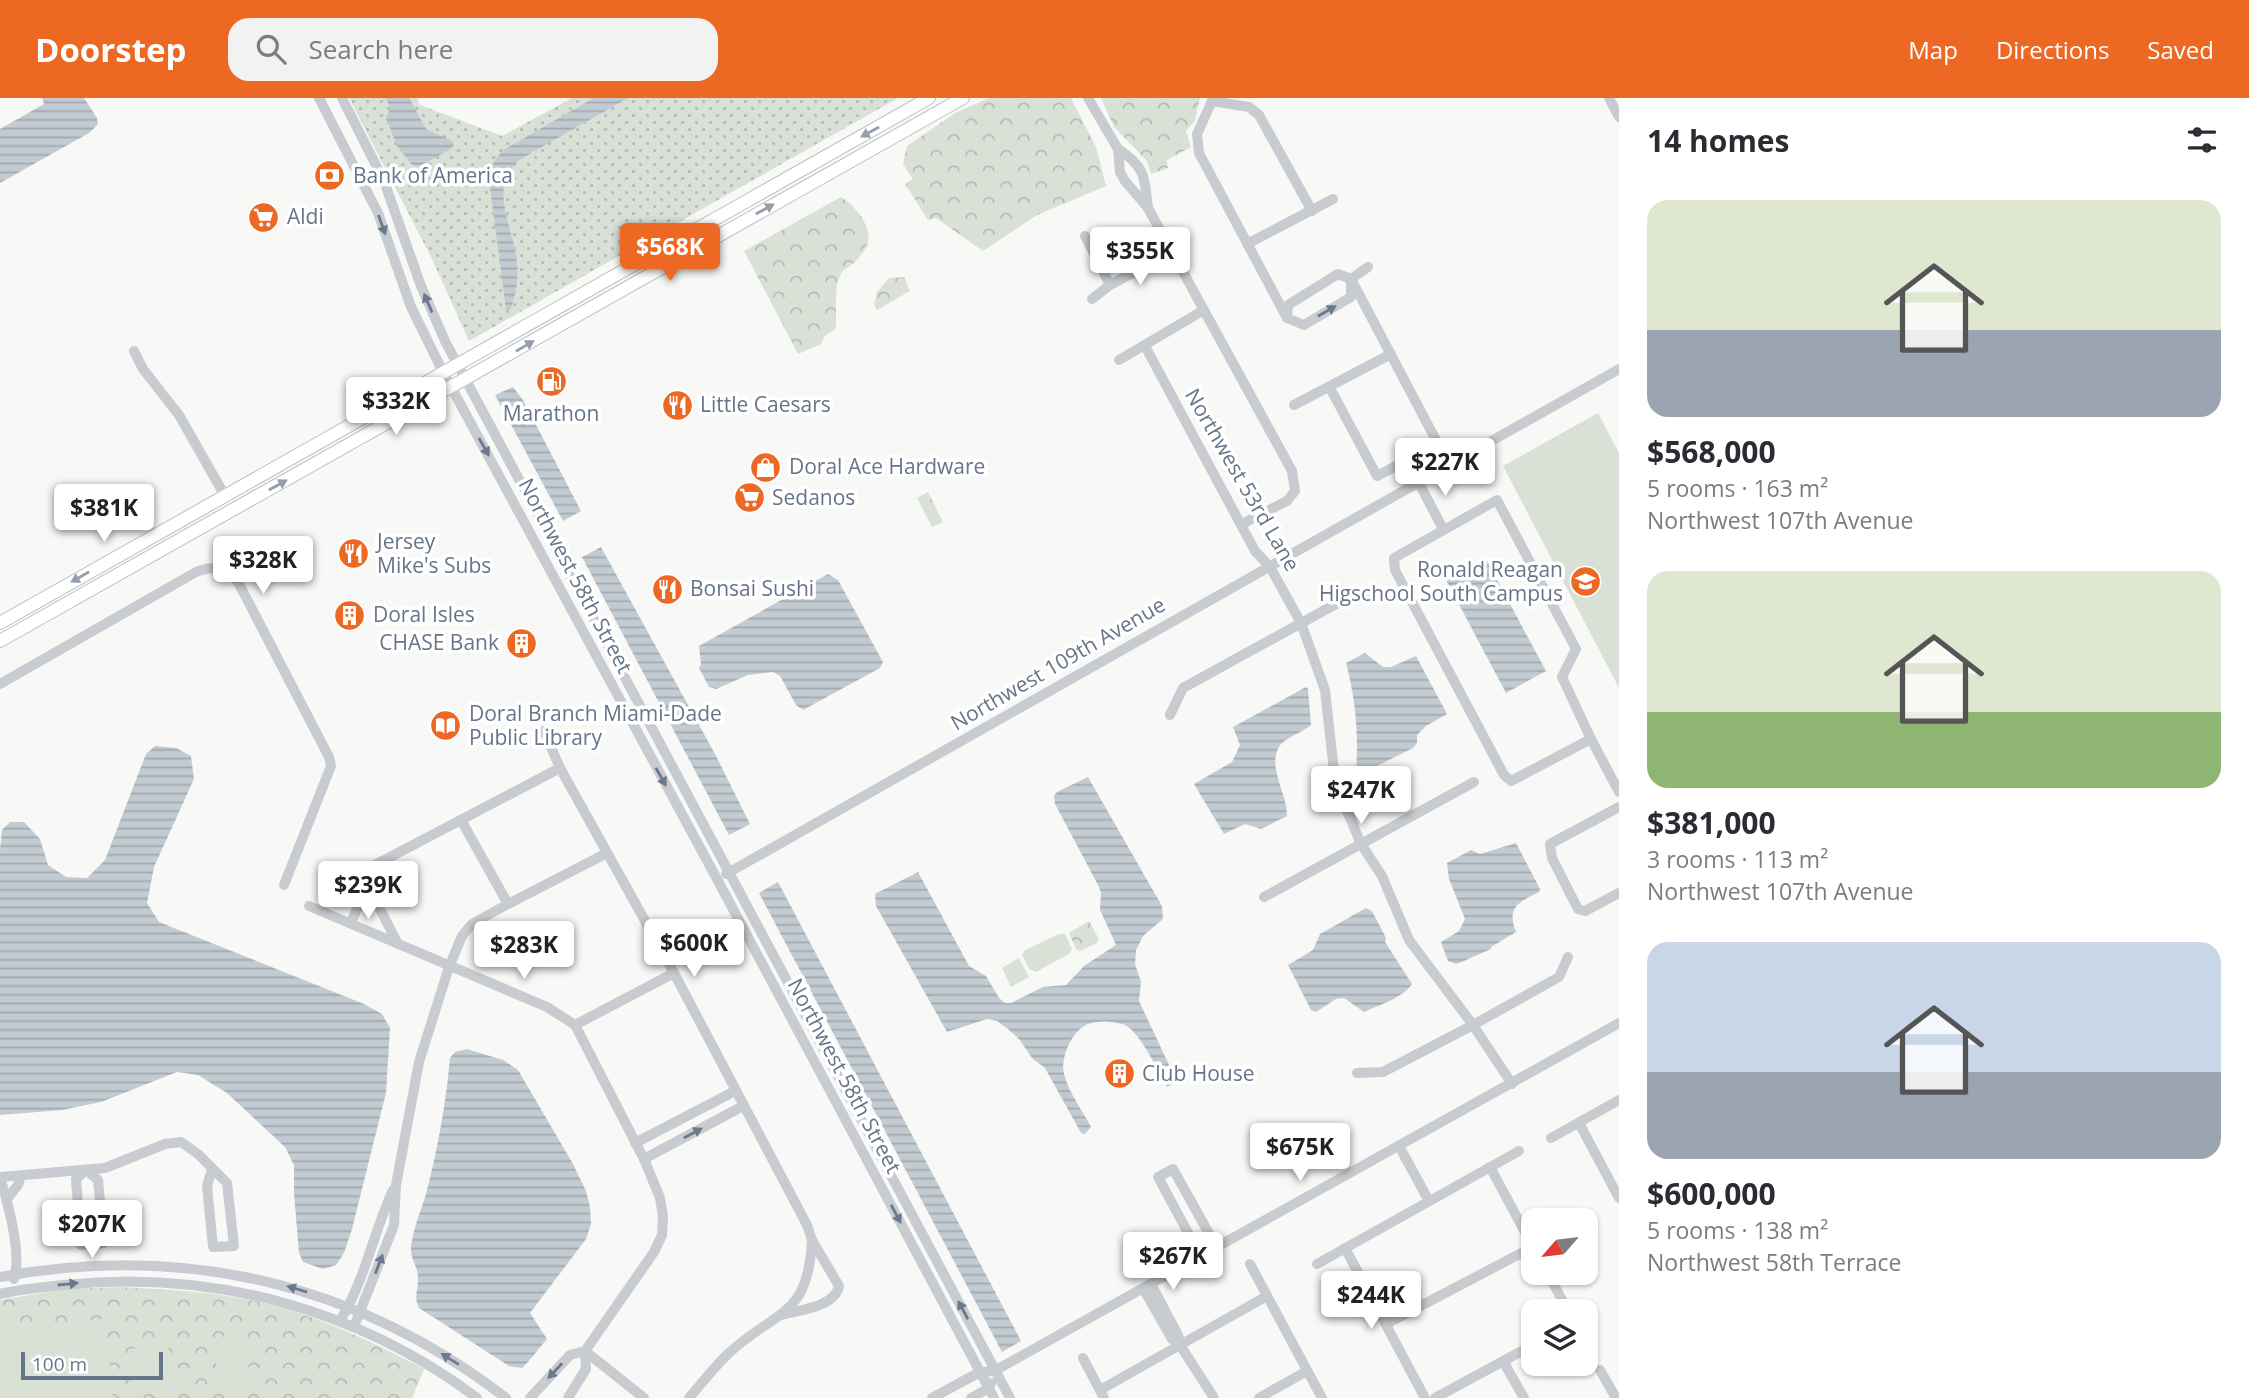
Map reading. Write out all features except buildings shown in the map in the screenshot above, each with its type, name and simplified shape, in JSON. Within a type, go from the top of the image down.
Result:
[{"type":"main road","points":[[0,623],[929,98]]},
{"type":"main road","points":[[0,641],[963,98]]},
{"type":"street","name":"Northwest 58th Street","points":[[319,98],[378,213],[411,307],[443,372],[991,1393]]},
{"type":"street","name":"Northwest 58th Street","points":[[342,98],[383,181],[421,286],[457,364],[1010,1398]]},
{"type":"street","points":[[1609,98],[1619,117]]},
{"type":"street","points":[[1312,211],[1259,116],[1249,107],[1211,99],[1197,135],[1199,153],[1287,318],[1304,325],[1351,298],[1351,279]]},
{"type":"street","points":[[1091,100],[1118,149],[1121,172],[1129,187],[1148,208],[1292,471],[1295,491],[1287,501],[1242,524]]},
{"type":"street","points":[[1118,149],[1140,165],[1148,208]]},
{"type":"street","points":[[1129,187],[1144,179]]},
{"type":"street","points":[[1247,244],[1333,199]]},
{"type":"street","points":[[1085,236],[1110,285]]},
{"type":"street","points":[[1092,299],[1110,285],[1172,251]]},
{"type":"street","points":[[1351,279],[1368,267]]},
{"type":"street","points":[[1287,318],[1288,305],[1338,274],[1351,279],[1438,444],[1377,477],[1330,388]]},
{"type":"street","points":[[1119,360],[1204,310]]},
{"type":"street","name":"Northwest 53rd Lane","points":[[1145,346],[1255,551],[1270,567],[1301,623],[1325,690],[1334,771],[1361,844],[1382,876],[1409,940],[1473,1025],[1512,1084]]},
{"type":"street","points":[[134,351],[143,369],[178,415],[225,496]]},
{"type":"street","points":[[1294,405],[1391,354]]},
{"type":"street","name":"Northwest 109th Avenue","points":[[717,879],[1619,369]]},
{"type":"street","points":[[1407,460],[1443,529]]},
{"type":"street","points":[[1591,739],[1511,781],[1504,775],[1395,570],[1394,558],[1497,500],[1576,649],[1562,677],[1619,792]]},
{"type":"street","points":[[0,684],[195,572],[208,567],[220,567],[229,571],[239,584],[329,757],[331,766],[284,885]]},
{"type":"street","points":[[1170,715],[1183,688],[1354,594],[1371,594]]},
{"type":"street","points":[[544,731],[560,768],[674,973],[812,1240],[839,1286],[837,1295],[830,1301],[782,1315]]},
{"type":"street","points":[[351,923],[375,865],[560,768]]},
{"type":"street","points":[[1264,897],[1474,782]]},
{"type":"street","points":[[1619,807],[1550,844],[1552,858],[1578,909],[1585,911],[1619,893]]},
{"type":"street","points":[[461,820],[508,904]]},
{"type":"street","points":[[354,1327],[394,1225],[396,1185],[419,1062],[449,967],[462,936],[472,924],[607,853]]},
{"type":"street","points":[[368,884],[398,944]]},
{"type":"street","points":[[309,906],[547,1007],[575,1025],[644,1160],[660,1198],[663,1216],[662,1235],[635,1281],[585,1351],[586,1369],[568,1398]]},
{"type":"street","points":[[1357,1073],[1383,1072],[1473,1025],[1559,977],[1568,957]]},
{"type":"street","points":[[575,1025],[674,973]]},
{"type":"street","points":[[932,1398],[980,1372],[995,1371],[1619,1023]]},
{"type":"street","points":[[635,1143],[735,1091]]},
{"type":"street","points":[[1551,1138],[1619,1100]]},
{"type":"street","points":[[644,1160],[743,1106]]},
{"type":"street","points":[[1579,1122],[1619,1198]]},
{"type":"street","points":[[5,1293],[16,1274],[17,1261],[5,1223],[7,1199],[0,1177],[86,1170],[119,1164],[165,1143],[175,1142],[191,1148],[225,1179],[229,1187],[234,1246],[213,1247],[207,1186],[212,1169]]},
{"type":"street","points":[[1399,1146],[1429,1201]]},
{"type":"street","points":[[1317,1264],[1519,1151]]},
{"type":"street","points":[[1490,1167],[1521,1225]]},
{"type":"street","points":[[1201,1257],[1158,1177],[1173,1169],[1217,1248]]},
{"type":"street","points":[[86,1170],[98,1180],[104,1243],[81,1245],[76,1179],[86,1170]]},
{"type":"street","points":[[7,1199],[18,1185],[21,1176]]},
{"type":"street","points":[[340,1321],[349,1307],[368,1261],[379,1222],[396,1185]]},
{"type":"street","points":[[689,1398],[729,1353],[782,1315],[796,1301],[805,1284],[812,1240]]},
{"type":"street","points":[[1345,1248],[1425,1398]]},
{"type":"street","points":[[1386,1324],[1521,1253]]},
{"type":"street","points":[[5,1293],[0,1276],[118,1264],[185,1267],[262,1279],[361,1312],[451,1359],[506,1398]]},
{"type":"street","points":[[1250,1264],[1322,1398]]},
{"type":"street","points":[[5,1293],[83,1283],[152,1282],[268,1297],[354,1327],[430,1366],[477,1398]]},
{"type":"street","points":[[1147,1286],[1164,1317],[1172,1339],[1180,1345],[1214,1398]]},
{"type":"street","points":[[1083,1358],[1102,1394],[1180,1345],[1267,1296]]},
{"type":"street","points":[[530,1398],[570,1355],[585,1351]]},
{"type":"street","points":[[585,1351],[644,1398]]},
{"type":"street","points":[[1435,1398],[1521,1351]]},
{"type":"street","points":[[1503,1361],[1524,1398]]},
{"type":"street","points":[[1600,1370],[1615,1398]]},
{"type":"street","points":[[971,1398],[991,1393],[995,1371]]},
{"type":"street","points":[[1259,1398],[1307,1371]]},
{"type":"green space","points":[[349,98],[417,98],[420,105],[502,136],[572,98],[898,98],[469,341],[432,259]]},
{"type":"green space","points":[[989,98],[1071,98],[1096,147],[1106,186],[1037,215],[983,251],[936,218],[928,220],[905,184],[913,179],[903,164],[907,146],[955,113]]},
{"type":"green space","points":[[1101,98],[1200,98],[1195,121],[1186,131],[1191,147],[1167,160],[1168,168],[1151,174],[1147,161],[1114,127]]},
{"type":"green space","points":[[841,197],[857,211],[866,225],[867,246],[857,260],[842,272],[836,293],[836,328],[825,336],[821,344],[798,354],[744,251]]},
{"type":"green space","points":[[904,277],[910,291],[877,310],[874,305],[877,292],[889,278]]},
{"type":"green space","name":"Ronald Reagan Higschool South Campus","points":[[1598,413],[1619,453],[1619,688],[1503,466]]},
{"type":"green space","points":[[928,492],[943,522],[932,527],[917,498]]},
{"type":"green space","points":[[1089,921],[1099,939],[1097,943],[1080,951],[1076,949],[1069,933]]},
{"type":"green space","points":[[1059,934],[1065,934],[1072,949],[1069,954],[1036,972],[1029,969],[1022,955],[1025,950]]},
{"type":"green space","points":[[1019,958],[1029,977],[1011,987],[1002,968]]},
{"type":"green space","points":[[119,1287],[174,1290],[264,1303],[306,1315],[346,1331],[424,1369],[412,1398],[0,1398],[0,1300],[65,1289]]},
{"type":"green space","points":[[105,1319],[113,1398],[0,1398],[0,1329]]},
{"type":"green space","points":[[242,1343],[250,1356],[220,1372],[213,1358]]},
{"type":"green space","points":[[168,1345],[170,1366],[131,1370],[128,1349]]},
{"type":"green space","points":[[254,1364],[261,1377],[231,1393],[224,1379]]},
{"type":"green space","points":[[171,1370],[173,1392],[133,1395],[131,1374]]},
{"type":"shaded area","points":[[42,98],[84,98],[98,124],[89,133],[0,183],[0,129],[44,104]]},
{"type":"shaded area","points":[[386,98],[409,98],[426,129],[452,141],[454,145],[420,166],[412,165],[397,146],[386,118],[390,109]]},
{"type":"shaded area","points":[[594,98],[628,98],[519,160],[505,183],[505,209],[518,274],[512,305],[510,310],[506,310],[490,187],[493,163],[503,150]]},
{"type":"shaded area","points":[[513,387],[523,400],[581,511],[563,521],[495,395]]},
{"type":"shaded area","points":[[601,547],[715,754],[750,824],[729,835],[582,557]]},
{"type":"shaded area","points":[[1486,559],[1546,671],[1506,693],[1446,580]]},
{"type":"shaded area","points":[[828,574],[838,580],[883,662],[880,668],[803,710],[796,705],[780,676],[773,672],[748,675],[716,689],[709,687],[699,668],[699,646]]},
{"type":"shaded area","points":[[1365,653],[1383,667],[1391,667],[1416,656],[1447,714],[1426,726],[1417,735],[1417,743],[1413,748],[1359,775],[1356,770],[1356,716],[1346,663]]},
{"type":"shaded area","points":[[1306,687],[1311,725],[1282,743],[1275,760],[1287,816],[1261,829],[1245,824],[1224,834],[1194,784],[1232,762],[1240,745],[1233,727]]},
{"type":"shaded area","points":[[155,746],[176,748],[191,756],[194,779],[154,867],[147,903],[159,922],[364,1004],[382,1014],[390,1028],[386,1093],[352,1229],[344,1253],[336,1265],[323,1269],[303,1262],[299,1253],[294,1165],[285,1147],[227,1093],[198,1075],[177,1072],[101,1102],[62,1110],[0,1115],[2,830],[10,822],[24,822],[40,839],[48,865],[66,877],[87,878],[105,860],[146,754]]},
{"type":"shaded area","points":[[1088,777],[1162,906],[1163,919],[1143,936],[1136,950],[1135,964],[1141,982],[1139,1001],[1177,1082],[1167,1087],[1143,1043],[1125,1025],[1101,1022],[1082,1027],[1068,1045],[1063,1068],[1069,1088],[1091,1127],[1085,1134],[1081,1133],[1045,1068],[1032,1058],[1008,1029],[997,1021],[987,1019],[947,1032],[876,906],[875,894],[918,872],[969,966],[986,976],[1005,1003],[1011,1003],[1043,987],[1066,985],[1084,966],[1116,945],[1100,910],[1101,892],[1055,804],[1054,796],[1057,792]]},
{"type":"shaded area","points":[[1516,843],[1540,889],[1516,906],[1513,924],[1516,932],[1491,949],[1457,964],[1448,961],[1441,942],[1459,931],[1465,919],[1449,879],[1447,863],[1471,850],[1480,854]]},
{"type":"shaded area","points":[[778,882],[1021,1341],[1002,1352],[759,893]]},
{"type":"shaded area","points":[[1366,908],[1372,911],[1386,938],[1385,942],[1412,984],[1396,997],[1364,1012],[1344,998],[1336,999],[1316,1012],[1311,1010],[1288,965],[1313,950],[1320,934]]},
{"type":"shaded area","points":[[467,1049],[503,1060],[518,1070],[573,1164],[586,1191],[590,1207],[591,1224],[586,1239],[530,1313],[547,1339],[522,1368],[509,1366],[419,1308],[416,1300],[418,1278],[411,1251],[412,1240],[435,1158],[450,1058],[455,1052]]},
{"type":"place","name":"Bank of America","points":[[330,176]]},
{"type":"place","name":"Aldi","points":[[264,217]]},
{"type":"place","name":"Marathon","points":[[551,382]]},
{"type":"place","name":"Little Caesars","points":[[677,405]]},
{"type":"place","name":"Doral Ace Hardware","points":[[766,467]]},
{"type":"place","name":"Sedanos","points":[[749,498]]},
{"type":"place","name":"Jersey Mike's Subs","points":[[354,554]]},
{"type":"place","name":"Ronald Reagan Higschool South Campus","points":[[1586,582]]},
{"type":"place","name":"Bonsai Sushi","points":[[667,589]]},
{"type":"place","name":"Doral Isles","points":[[350,615]]},
{"type":"place","name":"CHASE Bank","points":[[522,643]]},
{"type":"place","name":"Doral Branch Miami-Dade Public Library","points":[[446,726]]},
{"type":"place","name":"Club House","points":[[1119,1074]]}]
